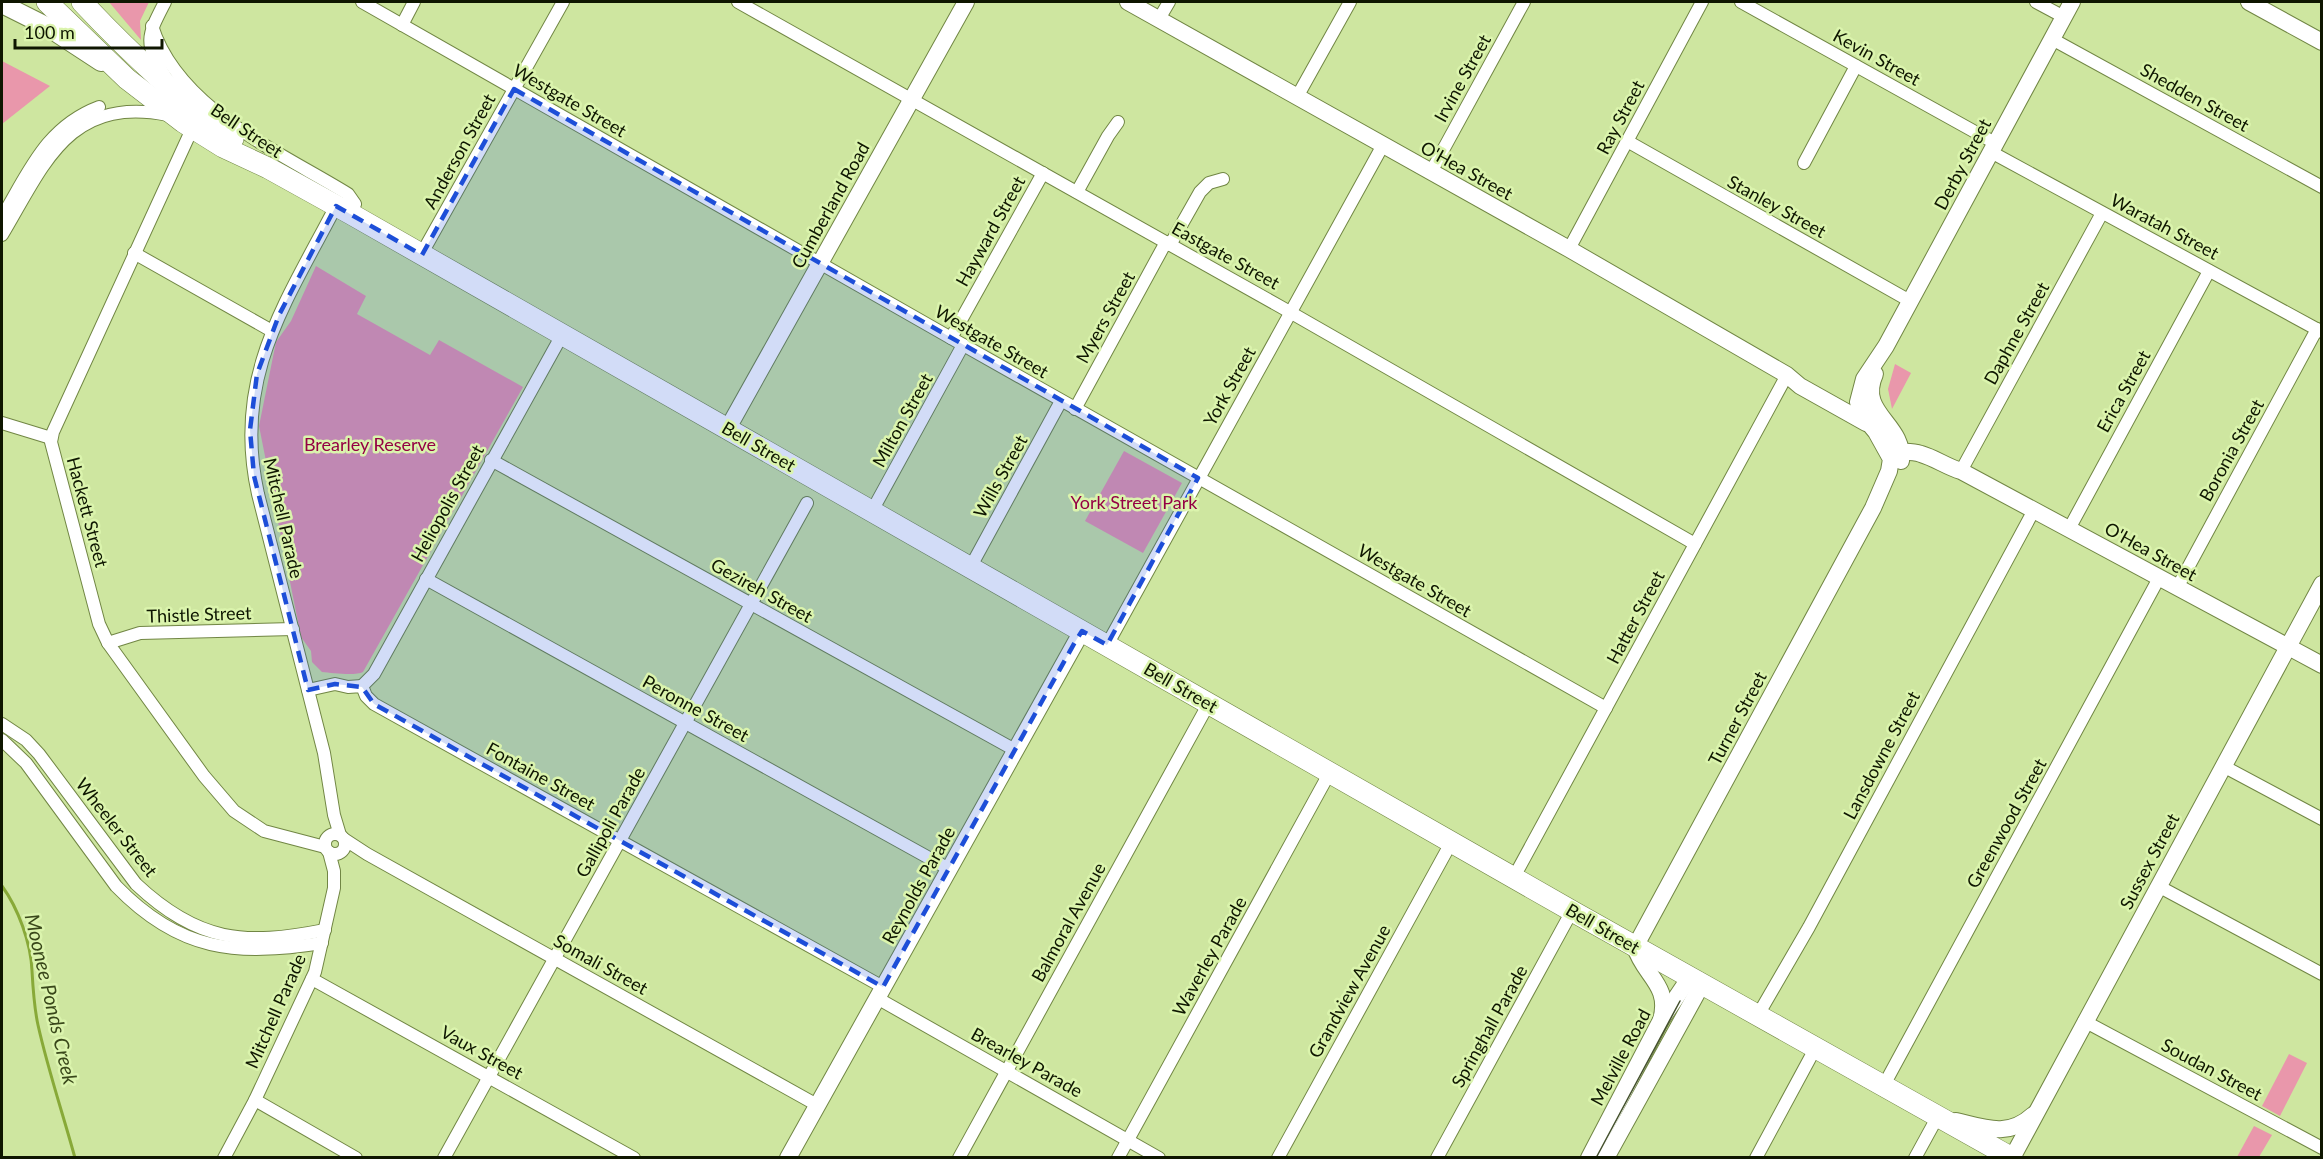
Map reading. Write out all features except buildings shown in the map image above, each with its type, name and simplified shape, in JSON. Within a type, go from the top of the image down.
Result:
[{"type":"highway","points":[[47,2],[128,79],[184,116]]},
{"type":"highway","points":[[82,2],[135,57],[184,116]]},
{"type":"highway","name":"Bell Street","points":[[184,116],[223,147],[268,168],[344,210],[1635,947],[2012,1158]]},
{"type":"main road","points":[[5,5],[46,26],[128,79]]},
{"type":"street","points":[[165,2],[149,37],[154,56],[184,116]]},
{"type":"street","name":"Westgate Street","points":[[362,2],[1075,409],[1606,708]]},
{"type":"street","points":[[402,25],[414,2]]},
{"type":"street","name":"Anderson Street","points":[[422,255],[563,2]]},
{"type":"street","name":"Eastgate Street","points":[[738,2],[1168,243],[1695,544]]},
{"type":"street","name":"Cumberland Road","points":[[728,428],[966,2]]},
{"type":"street","name":"O'Hea Street","points":[[1128,2],[1569,249],[1787,375],[1803,380],[1837,399],[1873,406],[1875,420]]},
{"type":"street","points":[[1159,19],[1169,2]]},
{"type":"street","points":[[1298,98],[1350,2]]},
{"type":"street","name":"Irvine Street","points":[[1431,172],[1524,2]]},
{"type":"street","name":"Ray Street","points":[[1569,249],[1702,2]]},
{"type":"street","name":"Kevin Street","points":[[1741,2],[1856,66],[1993,148]]},
{"type":"street","points":[[2036,2],[2068,9]]},
{"type":"street","points":[[2250,2],[2322,42]]},
{"type":"street","name":"Derby Street","points":[[1858,402],[1864,379],[1886,346],[2068,9]]},
{"type":"street","name":"Bell Street","points":[[154,22],[164,52],[198,95],[246,132],[348,194],[355,204],[344,210]]},
{"type":"street","name":"Shedden Street","points":[[2052,39],[2322,187]]},
{"type":"street","points":[[1804,163],[1856,66]]},
{"type":"street","points":[[2,218],[51,137],[72,121],[99,107]]},
{"type":"street","points":[[2,235],[52,152],[77,128],[98,118],[118,113],[184,116]]},
{"type":"street","name":"Hackett Street","points":[[184,116],[134,253],[51,438],[99,624],[108,643],[225,803],[243,819],[264,831],[291,839],[335,844]]},
{"type":"street","points":[[1077,192],[1108,136],[1118,123]]},
{"type":"street","name":"Stanley Street","points":[[1627,141],[1910,301]]},
{"type":"street","name":"York Street","points":[[1107,645],[1383,145]]},
{"type":"street","name":"Waratah Street","points":[[1993,148],[2102,213],[2319,330]]},
{"type":"street","name":"Hayward Street","points":[[951,338],[1042,172]]},
{"type":"street","name":"Myers Street","points":[[1075,409],[1168,243],[1200,192],[1209,183],[1224,179]]},
{"type":"street","name":"Mitchell Parade","points":[[224,1158],[255,1101],[312,979],[334,888],[334,815],[329,774],[258,494],[251,455],[250,430],[254,389],[261,360],[272,331],[344,210]]},
{"type":"street","name":"Daphne Street","points":[[1961,471],[2102,213]]},
{"type":"street","points":[[134,253],[272,331]]},
{"type":"street","name":"Erica Street","points":[[2069,529],[2209,271]]},
{"type":"street","name":"Boronia Street","points":[[2177,588],[2319,330]]},
{"type":"street","name":"Heliopolis Street","points":[[362,686],[374,674],[562,334]]},
{"type":"street","name":"Milton Street","points":[[872,512],[963,345]]},
{"type":"street","name":"Derby Street","points":[[1886,346],[1871,387],[1875,420],[1893,430]]},
{"type":"street","name":"O'Hea Street","points":[[1787,375],[1800,387],[1875,420]]},
{"type":"street","name":"Hatter Street","points":[[1514,877],[1787,375]]},
{"type":"street","name":"Wills Street","points":[[970,568],[1061,401]]},
{"type":"street","name":"Turner Street","points":[[1635,947],[1873,508],[1891,465],[1889,454],[1875,420]]},
{"type":"street","points":[[2,423],[51,438]]},
{"type":"street","points":[[1893,430],[1898,437],[1902,453]]},
{"type":"street","name":"O'Hea Street","points":[[1893,430],[1953,462],[1961,471]]},
{"type":"street","name":"O'Hea Street","points":[[1884,445],[1893,451],[1922,454],[1961,471],[2322,665]]},
{"type":"street","name":"Turner Street","points":[[1873,508],[1889,488],[1898,470],[1902,453]]},
{"type":"street","name":"Gezireh Street","points":[[491,460],[1015,750]]},
{"type":"street","name":"Gallipoli Parade","points":[[444,1158],[807,503]]},
{"type":"street","name":"Lansdowne Street","points":[[1758,1015],[2034,510]]},
{"type":"street","name":"Greenwood Street","points":[[1884,1086],[2159,578]]},
{"type":"street","name":"Peronne Street","points":[[426,579],[949,868]]},
{"type":"street","name":"Sussex Street","points":[[2012,1158],[2322,584]]},
{"type":"street","name":"Thistle Street","points":[[108,643],[121,637],[140,633],[293,629]]},
{"type":"street","name":"Reynolds Parade","points":[[788,1158],[1082,631]]},
{"type":"street","points":[[308,690],[335,684],[348,687],[362,686]]},
{"type":"street","name":"Fontaine Street","points":[[362,686],[366,696],[375,704],[620,840],[880,992]]},
{"type":"street","name":"Balmoral Avenue","points":[[959,1158],[1209,703]]},
{"type":"street","name":"Wheeler Street","points":[[2,724],[26,740],[39,754],[136,884],[180,919],[209,931],[256,939],[324,936]]},
{"type":"street","name":"Wheeler Street","points":[[2,740],[26,763],[116,886],[133,904],[161,925],[193,939],[241,950],[263,950],[324,936]]},
{"type":"street","points":[[2223,766],[2322,819]]},
{"type":"street","name":"Waverley Parade","points":[[1118,1158],[1330,772]]},
{"type":"street","name":"Grandview Avenue","points":[[1278,1158],[1452,841]]},
{"type":"street","name":"Somali Street","points":[[335,844],[367,854],[817,1105]]},
{"type":"street","points":[[2158,886],[2322,974]]},
{"type":"street","name":"Springhall Parade","points":[[1437,1158],[1572,911]]},
{"type":"street","points":[[1635,947],[1640,962],[1662,992],[1665,1002],[1661,1020]]},
{"type":"street","name":"Vaux Street","points":[[312,979],[634,1158]]},
{"type":"street","name":"Melville Road","points":[[1589,1158],[1661,1020],[1696,981]]},
{"type":"street","name":"Melville Road","points":[[1606,1158],[1696,981]]},
{"type":"street","name":"Brearley Parade","points":[[880,992],[1006,1071],[1159,1158]]},
{"type":"street","name":"Soudan Street","points":[[2084,1022],[2322,1148]]},
{"type":"street","points":[[1756,1158],[1816,1047]]},
{"type":"street","points":[[255,1101],[357,1158]]},
{"type":"street","points":[[1915,1158],[1938,1116],[2004,1130],[2014,1129],[2024,1123],[2040,1108]]},
{"type":"highlighted area","points":[[514,89],[1198,478],[1107,645],[1082,631],[1075,642],[883,987],[374,704],[362,687],[335,684],[308,690],[254,476],[250,430],[257,374],[279,315],[336,206],[422,255]]},
{"type":"green space","points":[[109,2],[149,2],[140,21],[141,40]]},
{"type":"green space","points":[[2,61],[50,86],[2,124]]},
{"type":"green space","name":"Brearley Reserve","points":[[316,266],[366,296],[357,314],[430,355],[439,340],[523,387],[363,672],[355,674],[322,672],[312,662],[311,651],[301,637],[259,426],[276,342],[291,321]]},
{"type":"green space","points":[[1895,364],[1911,373],[1892,409],[1888,389]]},
{"type":"green space","name":"York Street Park","points":[[1124,451],[1182,483],[1143,553],[1085,521]]},
{"type":"green space","points":[[2289,1054],[2307,1063],[2280,1116],[2262,1106]]},
{"type":"green space","points":[[2254,1126],[2272,1135],[2259,1157],[2237,1157]]},
{"type":"waterway","name":"Moonee Ponds Creek","points":[[2,886],[23,926],[31,960],[38,1025],[75,1158]]},
{"type":"tram line","points":[[1596,1158],[1680,1001]]}]
